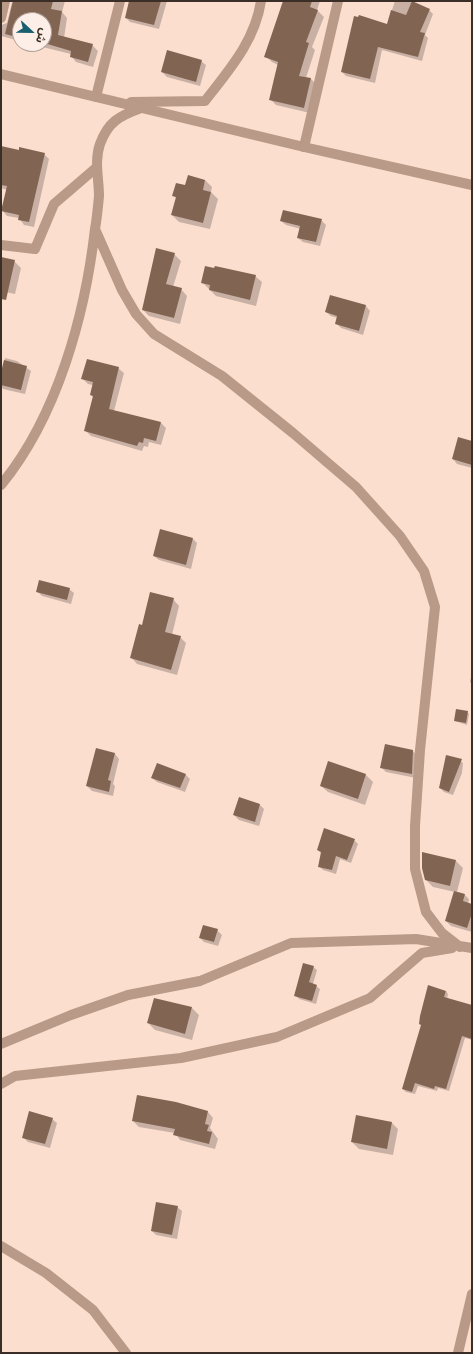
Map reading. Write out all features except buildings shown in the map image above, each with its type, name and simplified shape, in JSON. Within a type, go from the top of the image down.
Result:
[{"type":"street","points":[[1,18],[5,1]]},
{"type":"street","points":[[96,97],[120,1]]},
{"type":"street","points":[[120,103],[205,101],[239,57],[258,18],[261,1]]},
{"type":"street","points":[[304,147],[338,1]]},
{"type":"street","points":[[1,74],[304,147],[472,185]]},
{"type":"street","points":[[1,485],[19,463],[49,409],[65,364],[79,315],[95,229],[99,195],[97,167],[99,147],[106,129],[122,116],[141,108]]},
{"type":"street","points":[[1,245],[35,249],[54,204],[97,167]]},
{"type":"street","points":[[95,229],[122,290],[136,314],[154,334],[222,376],[356,487],[400,536],[424,571],[435,607],[419,766],[415,826],[415,869],[426,912],[442,933],[460,947]]},
{"type":"street","points":[[1,1044],[71,1015],[128,995],[200,981],[291,943],[416,939],[472,948]]},
{"type":"street","points":[[1,1084],[15,1076],[181,1058],[277,1037],[370,998],[422,953],[460,947]]},
{"type":"street","points":[[1,1246],[46,1273],[94,1310],[126,1353]]},
{"type":"street","points":[[458,1353],[472,1294]]}]
